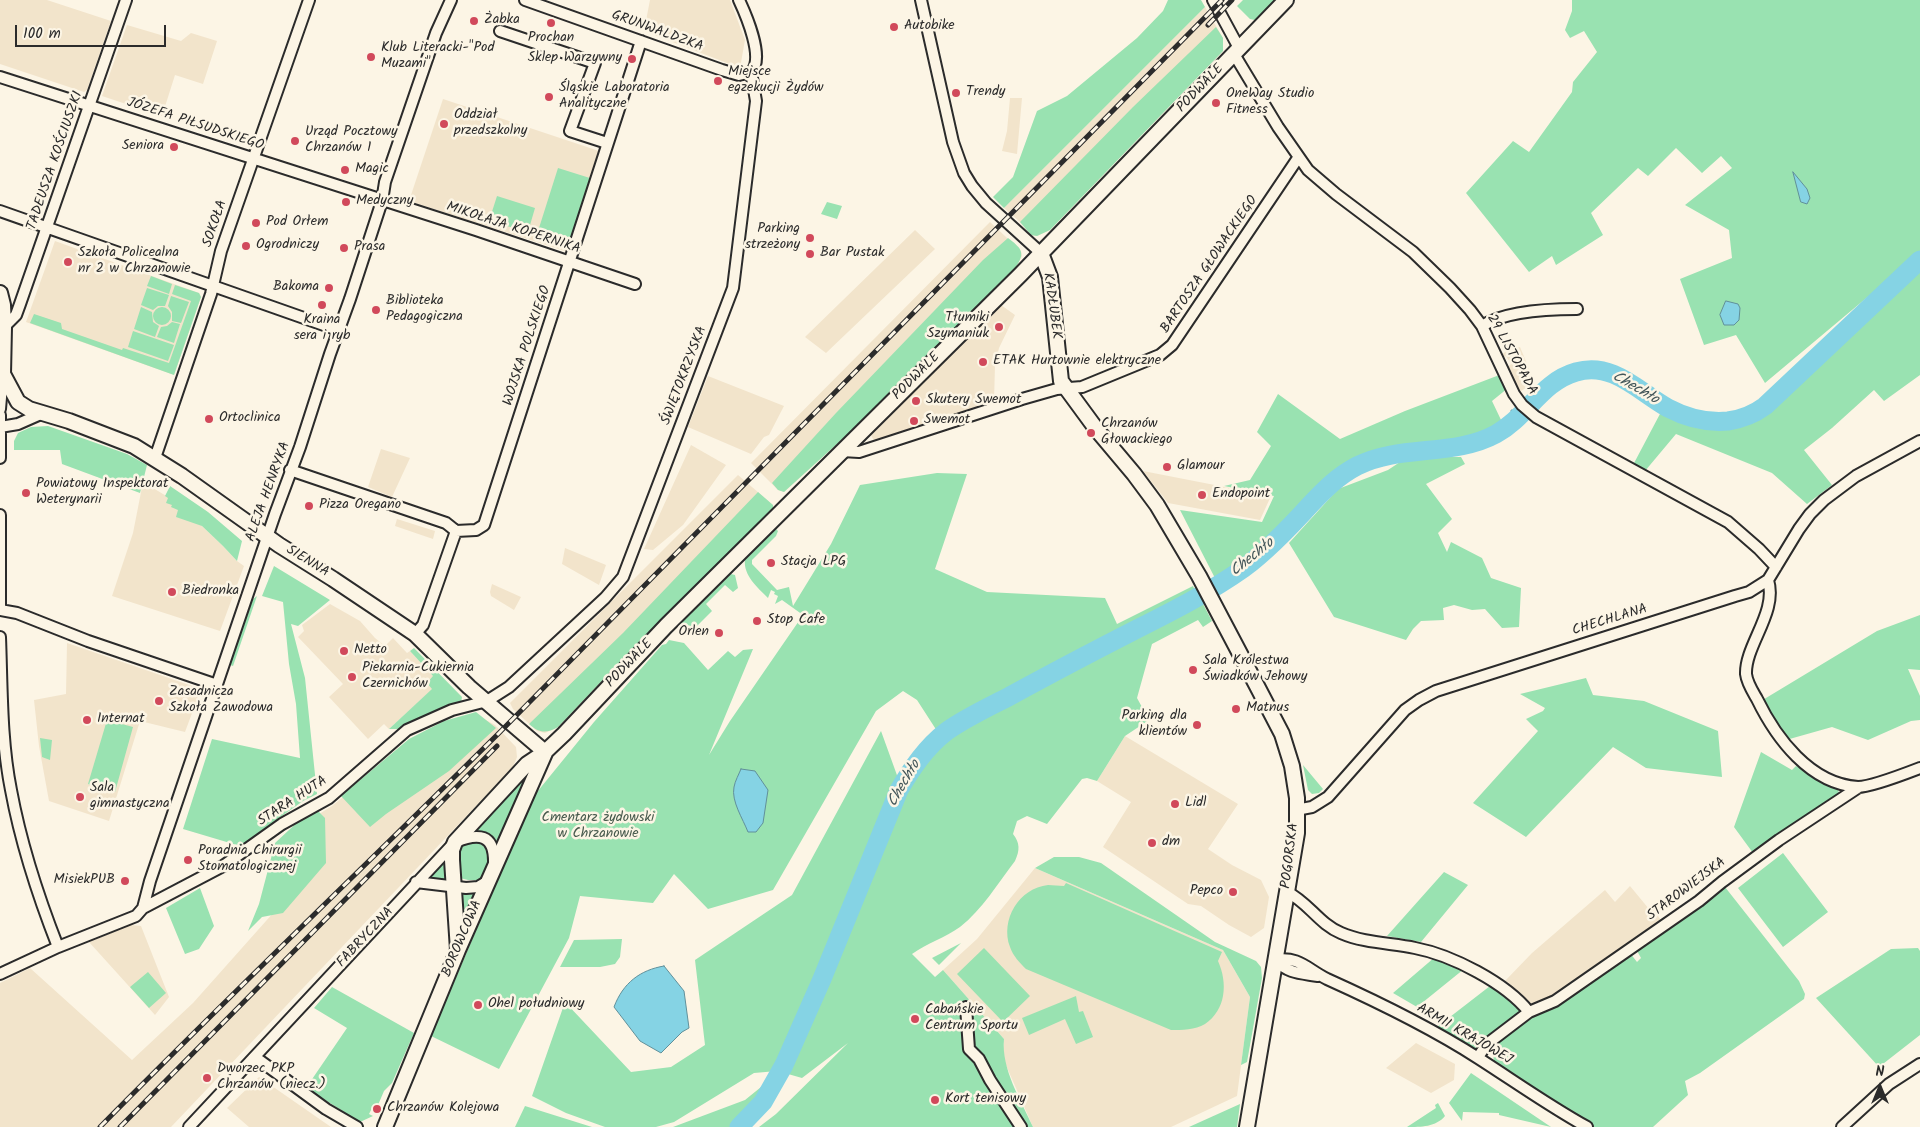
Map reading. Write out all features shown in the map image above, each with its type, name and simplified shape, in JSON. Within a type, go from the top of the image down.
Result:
[{"type":"street","name":"TADEUSZA KOŚCIUSZKI","points":[[4,327],[16,315],[48,228],[126,0]]},
{"type":"street","name":"SOKOŁA","points":[[154,458],[213,286],[216,268],[253,158],[309,0]]},
{"type":"street","name":"ALEJA HENRYKA","points":[[143,908],[150,881],[267,536],[300,447],[382,201],[388,172],[436,33],[451,0]]},
{"type":"street","name":"GRUNWALDZKA","points":[[525,0],[551,4],[641,40],[739,75],[751,72]]},
{"type":"street","name":"ŚWIĘTOKRZYSKA","points":[[487,701],[510,687],[605,598],[623,577],[733,288],[756,101],[751,72],[756,66],[755,49],[739,0]]},
{"type":"street","name":"KADŁUBEK","points":[[921,0],[952,142],[964,173],[988,205],[1041,253],[1050,277],[1061,382],[1097,430],[1149,492],[1199,576]]},
{"type":"street","name":"29 LISTOPADA","points":[[1213,0],[1237,51],[1298,158],[1308,170],[1336,194],[1413,252],[1450,288],[1482,326],[1514,394],[1522,405],[1536,417],[1728,522],[1759,549],[1776,567]]},
{"type":"street","name":"PODWALE","points":[[545,752],[666,626],[1041,253],[1286,0]]},
{"type":"street","points":[[500,31],[594,63],[570,131],[607,143]]},
{"type":"street","name":"WOJSKA POLSKIEGO","points":[[456,531],[476,530],[484,525],[641,40]]},
{"type":"street","name":"JÓZEFA PIŁSUDSKIEGO","points":[[0,77],[382,201]]},
{"type":"street","name":"BARTOSZA GŁOWACKIEGO","points":[[842,451],[859,452],[1022,399],[1065,388],[1082,387],[1160,355],[1172,346],[1298,158]]},
{"type":"street","name":"MIKOŁAJA KOPERNIKA","points":[[382,201],[635,284]]},
{"type":"street","points":[[0,211],[338,330]]},
{"type":"street","points":[[0,293],[4,327],[0,409]]},
{"type":"street","points":[[1482,326],[1490,321],[1525,313],[1577,308]]},
{"type":"street","name":"SIENNA","points":[[3,374],[18,402],[29,409],[134,446],[415,634],[469,687],[545,752]]},
{"type":"street","points":[[0,427],[18,424],[43,413]]},
{"type":"street","points":[[0,414],[0,458]]},
{"type":"street","name":"CHECHLANA","points":[[1296,810],[1312,807],[1328,796],[1393,722],[1405,710],[1427,696],[1476,678],[1742,594],[1759,586],[1768,580],[1799,529],[1824,500],[1856,476],[1920,441]]},
{"type":"street","points":[[290,470],[446,523],[456,531],[423,625],[415,634]]},
{"type":"street","points":[[0,515],[0,609],[17,613],[217,685]]},
{"type":"street","name":"POGORSKA","points":[[1199,576],[1282,734],[1292,766],[1297,798],[1297,832],[1246,1127]]},
{"type":"street","points":[[1768,580],[1770,591],[1768,607],[1749,659],[1746,675],[1768,723],[1799,760],[1817,773],[1836,782],[1859,787],[1920,768]]},
{"type":"street","points":[[0,637],[2,718],[10,789],[23,849],[58,947]]},
{"type":"street","name":"STARA HUTA","points":[[0,974],[58,947],[136,916],[143,908],[223,866],[282,824],[328,798],[407,730],[452,710],[487,701]]},
{"type":"street","name":"FABRYCZNA","points":[[189,1127],[527,764],[545,752]]},
{"type":"street","name":"BOROWCOWA","points":[[385,1127],[458,950],[545,752]]},
{"type":"street","name":"STAROWIEJSKA","points":[[1478,1058],[1487,1044],[1529,1012],[1555,1001],[1699,901],[1780,840],[1859,787]]},
{"type":"street","points":[[458,950],[452,850],[455,842],[470,836],[482,836],[489,842],[495,853],[494,867]]},
{"type":"street","points":[[416,882],[466,888],[478,887],[488,881]]},
{"type":"street","points":[[1287,892],[1302,901],[1319,918],[1340,932],[1358,938],[1441,954],[1470,967],[1519,1000],[1529,1012]]},
{"type":"street","name":"ARMII KRAJOWEJ","points":[[1275,960],[1284,968],[1293,972],[1322,976],[1414,1022],[1478,1058],[1587,1127]]},
{"type":"street","points":[[966,1007],[970,1049],[979,1059],[990,1080],[1021,1127]]},
{"type":"street","points":[[256,1057],[326,1109],[357,1127]]},
{"type":"street","points":[[1842,1127],[1889,1084],[1920,1064]]},
{"type":"shaded area","points":[[0,0],[47,0],[111,21],[87,90],[84,92],[0,64]]},
{"type":"shaded area","points":[[650,0],[730,0],[745,40],[740,68],[644,31]]},
{"type":"shaded area","points":[[1205,7],[1223,38],[1223,51],[1050,230],[1037,236],[1031,235],[1004,208]]},
{"type":"shaded area","points":[[127,25],[181,41],[191,33],[217,41],[203,84],[175,75],[162,116],[102,96]]},
{"type":"shaded area","points":[[1010,98],[1022,98],[1017,154],[1002,151],[1007,131]]},
{"type":"shaded area","points":[[443,99],[602,152],[571,253],[409,201]]},
{"type":"shaded area","points":[[990,222],[1021,251],[1022,256],[1016,267],[860,423],[784,492],[778,490],[751,463]]},
{"type":"shaded area","points":[[915,230],[935,249],[826,353],[805,337]]},
{"type":"shaded area","points":[[55,241],[199,293],[201,297],[174,375],[26,322]]},
{"type":"shaded area","points":[[1001,305],[1015,315],[999,348],[995,365],[994,402],[878,441],[873,439],[871,435]]},
{"type":"shaded area","points":[[1520,347],[1535,383],[1519,392],[1508,373],[1508,367],[1511,364],[1506,356],[1503,358],[1499,356]]},
{"type":"shaded area","points":[[708,376],[784,406],[769,435],[764,437],[751,454],[688,427]]},
{"type":"shaded area","points":[[691,445],[726,465],[683,525],[653,550],[644,549]]},
{"type":"shaded area","points":[[381,449],[410,458],[392,497],[368,487]]},
{"type":"shaded area","points":[[1143,471],[1271,496],[1260,520],[1168,503]]},
{"type":"shaded area","points":[[738,475],[773,505],[773,508],[636,645],[558,727],[545,733],[537,731],[513,709],[510,703]]},
{"type":"shaded area","name":"Biedronka","points":[[143,482],[168,497],[172,505],[202,526],[244,566],[220,631],[112,596],[133,533]]},
{"type":"shaded area","points":[[397,519],[435,531],[433,539],[395,526]]},
{"type":"shaded area","points":[[565,548],[606,565],[599,585],[562,564]]},
{"type":"shaded area","points":[[492,584],[521,597],[514,610],[491,596]]},
{"type":"shaded area","name":"Netto","points":[[330,604],[360,621],[385,646],[393,638],[407,653],[410,651],[434,677],[433,689],[389,729],[384,724],[368,739],[329,697],[343,684],[298,637],[304,631],[302,625]]},
{"type":"shaded area","points":[[67,643],[201,689],[185,732],[140,721],[109,821],[49,801],[39,746],[34,700],[66,694]]},
{"type":"shaded area","points":[[484,719],[495,725],[516,747],[517,757],[513,767],[171,1127],[0,1127],[0,983],[30,968],[132,1060],[193,1003],[274,912],[303,824],[332,806],[398,752]]},
{"type":"shaded area","points":[[1125,736],[1238,804],[1208,849],[1232,865],[1261,880],[1269,897],[1264,928],[1251,937],[1201,906],[1188,904],[1103,847],[1131,802],[1097,781]]},
{"type":"shaded area","points":[[1035,868],[1223,950],[1250,997],[1237,1096],[1171,1127],[1033,1127],[1005,1063],[1004,1039],[943,970],[977,939]]},
{"type":"shaded area","points":[[1630,886],[1649,909],[1653,908],[1662,922],[1537,1010],[1504,982],[1532,953],[1605,890],[1615,902]]},
{"type":"shaded area","points":[[131,925],[141,926],[169,997],[155,1015],[89,942]]},
{"type":"shaded area","points":[[1416,1043],[1455,1064],[1454,1080],[1431,1093],[1386,1068]]},
{"type":"shaded area","points":[[259,1077],[331,1127],[249,1127],[227,1108]]},
{"type":"green space","points":[[1168,0],[1201,0],[1205,7],[1004,208],[993,197],[1013,177],[1037,111],[1067,96],[1137,38],[1163,11]]},
{"type":"green space","points":[[1243,0],[1276,0],[1255,20],[1250,19],[1237,6]]},
{"type":"green space","points":[[1572,0],[1920,0],[1920,253],[1765,383],[1736,335],[1704,345],[1680,279],[1732,258],[1729,230],[1685,205],[1732,168],[1721,156],[1702,173],[1676,148],[1648,176],[1638,168],[1591,213],[1603,235],[1556,265],[1552,256],[1529,272],[1466,193],[1513,141],[1529,152],[1572,92],[1573,82],[1597,52],[1584,31],[1570,38],[1565,30],[1572,11]]},
{"type":"green space","points":[[1216,27],[1223,38],[1223,51],[1050,230],[1037,236],[1031,235],[1020,222],[1133,107]]},
{"type":"green space","points":[[558,168],[593,179],[574,239],[539,228]]},
{"type":"green space","points":[[497,196],[535,208],[528,232],[489,221]]},
{"type":"green space","points":[[827,202],[842,206],[837,219],[821,214]]},
{"type":"green space","points":[[1008,238],[1021,251],[1021,258],[1016,267],[860,423],[784,492],[778,490],[772,483],[836,413],[983,260]]},
{"type":"green space","points":[[1920,268],[1920,375],[1884,401],[1874,390],[1832,428],[1804,450],[1832,485],[1807,504],[1772,473],[1676,434],[1645,471],[1633,465],[1661,412],[1691,424],[1711,427],[1729,425],[1772,408]]},
{"type":"green space","points":[[151,276],[172,284],[169,294],[147,286]]},
{"type":"green space","points":[[175,285],[199,293],[201,297],[174,375],[30,323],[34,314],[61,323],[62,329],[122,350],[123,348],[169,363],[191,301],[172,294]]},
{"type":"green space","points":[[147,288],[169,295],[165,306],[158,306],[153,310],[141,305]]},
{"type":"green space","points":[[171,296],[189,302],[181,323],[172,321],[172,312],[168,306]]},
{"type":"green space","points":[[141,307],[152,312],[153,322],[159,326],[155,337],[134,329]]},
{"type":"green space","points":[[162,307],[168,310],[171,316],[168,322],[162,325],[156,322],[153,316],[156,310]]},
{"type":"green space","points":[[172,322],[180,324],[174,343],[157,337],[161,327],[167,326]]},
{"type":"green space","points":[[133,331],[174,345],[168,361],[128,347]]},
{"type":"green space","points":[[1502,374],[1508,388],[1492,401],[1502,422],[1496,428],[1467,439],[1386,452],[1342,469],[1246,563],[1217,582],[1180,510],[1262,522],[1274,496],[1224,486],[1250,480],[1271,446],[1257,432],[1278,394],[1340,439],[1405,411]]},
{"type":"green space","points":[[48,426],[127,454],[147,465],[140,493],[62,464],[60,450],[14,450],[14,441],[18,433],[31,427]]},
{"type":"green space","points":[[1418,457],[1461,457],[1465,464],[1426,484],[1452,519],[1438,533],[1447,552],[1451,542],[1482,558],[1491,578],[1521,588],[1519,627],[1502,628],[1485,609],[1472,610],[1454,605],[1443,608],[1444,620],[1421,621],[1406,640],[1334,617],[1289,543],[1338,489],[1388,470],[1400,462]]},
{"type":"green space","name":"Cmentarz żydowski w Chrzanowie","points":[[937,473],[967,474],[935,569],[987,592],[1105,598],[1117,624],[1193,586],[1196,593],[1167,611],[958,715],[937,731],[917,700],[903,691],[876,711],[773,890],[708,909],[674,874],[653,903],[580,896],[569,938],[499,1069],[431,1036],[533,797],[594,722],[662,645],[666,644],[669,640],[684,643],[708,670],[728,651],[735,657],[743,650],[753,649],[709,755],[730,721],[803,615],[782,600],[775,604],[778,596],[771,590],[768,598],[749,576],[746,571],[745,560],[776,529],[778,531],[776,536],[752,560],[752,564],[777,590],[789,587],[793,606],[831,544],[860,485]]},
{"type":"green space","points":[[170,486],[208,512],[242,541],[237,561],[202,526],[176,517],[178,510],[166,503],[168,498],[165,496]]},
{"type":"green space","points":[[758,492],[773,505],[773,508],[636,645],[558,727],[550,731],[543,731],[529,724],[623,633]]},
{"type":"green space","points":[[274,566],[330,600],[298,626],[291,624],[305,678],[317,794],[303,801],[240,846],[183,829],[212,739],[300,758],[296,704],[289,664],[283,602],[262,596]]},
{"type":"green space","points":[[731,574],[735,575],[738,588],[733,592],[725,585],[706,604],[712,611],[696,627],[685,631],[679,629],[679,625]]},
{"type":"green space","points":[[257,596],[233,666],[230,665],[253,599]]},
{"type":"green space","points":[[1203,604],[1212,621],[1203,627],[1198,620],[1152,644],[1137,698],[1149,720],[1125,736],[1097,781],[1087,778],[1082,779],[1047,824],[1027,816],[1017,821],[1013,834],[1018,844],[1017,857],[989,896],[960,927],[912,954],[935,977],[943,970],[1004,1039],[1004,1050],[1009,1073],[1033,1127],[759,1127],[776,1114],[848,1043],[802,1078],[788,1074],[901,800],[918,766],[950,736],[1184,612]]},
{"type":"green space","points":[[1920,615],[1920,670],[1908,669],[1920,696],[1920,720],[1911,721],[1868,740],[1832,727],[1786,740],[1761,701],[1877,631]]},
{"type":"green space","points":[[414,648],[462,697],[461,703],[430,714],[402,729],[389,729],[432,689],[427,683],[433,676],[410,651]]},
{"type":"green space","points":[[1586,678],[1593,695],[1644,701],[1718,731],[1722,777],[1646,768],[1613,747],[1526,837],[1473,803],[1538,731],[1526,719],[1543,711],[1545,708],[1520,694]]},
{"type":"green space","points":[[476,712],[496,728],[449,771],[370,827],[341,796],[409,739],[444,721]]},
{"type":"green space","points":[[107,720],[133,727],[115,792],[88,784]]},
{"type":"green space","points":[[881,731],[898,778],[777,1071],[754,1073],[674,1122],[656,1127],[605,1127],[566,1113],[532,1096],[565,1002],[631,1072],[671,1067],[705,1045],[695,960],[792,895]]},
{"type":"green space","points":[[40,738],[52,740],[50,760],[42,757]]},
{"type":"green space","points":[[1761,752],[1792,770],[1796,766],[1824,781],[1838,786],[1839,796],[1753,853],[1734,827]]},
{"type":"green space","points":[[1303,765],[1323,789],[1319,793],[1312,794],[1308,790]]},
{"type":"green space","points":[[532,770],[498,844],[488,833],[474,829]]},
{"type":"green space","points":[[317,810],[325,818],[326,863],[283,913],[262,917],[248,931],[259,904],[275,843],[303,817]]},
{"type":"green space","points":[[469,840],[483,846],[489,856],[487,869],[478,880],[460,878],[459,852]]},
{"type":"green space","points":[[1783,853],[1828,912],[1783,947],[1738,888]]},
{"type":"green space","points":[[1054,857],[1079,857],[1101,863],[1215,942],[1256,961],[1261,967],[1262,978],[1247,1062],[1241,1065],[1250,997],[1223,950],[1035,868]]},
{"type":"green space","points":[[447,859],[448,880],[428,878]]},
{"type":"green space","points":[[1444,872],[1468,885],[1421,942],[1387,936]]},
{"type":"green space","points":[[1066,883],[1222,952],[1218,961],[1223,978],[1223,996],[1221,1004],[1212,1018],[1205,1024],[1197,1027],[1171,1030],[1026,969],[1015,956],[1010,947],[1008,937],[1010,916],[1014,907],[1028,892],[1038,887],[1048,885],[1064,886]]},
{"type":"green space","points":[[1725,887],[1799,981],[1805,994],[1804,999],[1700,1073],[1685,1081],[1688,1095],[1653,1127],[1594,1127],[1586,1124],[1494,1061],[1492,1049],[1497,1045],[1496,1043],[1534,1014],[1588,986],[1630,953],[1637,962],[1641,958],[1636,949]]},
{"type":"green space","points":[[200,888],[214,926],[199,949],[185,954],[166,908]]},
{"type":"green space","points":[[457,891],[479,891],[463,930]]},
{"type":"green space","points":[[622,939],[620,957],[615,964],[600,967],[560,967],[574,940]]},
{"type":"green space","points":[[961,943],[939,965],[932,958]]},
{"type":"green space","points":[[984,948],[1030,996],[1003,1022],[957,974]]},
{"type":"green space","points":[[1918,948],[1920,951],[1920,1035],[1879,1067],[1816,998],[1891,949]]},
{"type":"green space","points":[[1435,957],[1449,962],[1450,965],[1464,969],[1417,1007],[1393,993]]},
{"type":"green space","points":[[148,972],[166,993],[149,1008],[130,987]]},
{"type":"green space","points":[[1490,986],[1515,1001],[1521,1008],[1521,1014],[1475,1049],[1437,1027]]},
{"type":"green space","points":[[332,987],[414,1033],[392,1083],[384,1091],[378,1105],[374,1104],[369,1114],[373,1116],[360,1122],[306,1088],[347,1028],[314,1008]]},
{"type":"green space","points":[[1076,996],[1079,1012],[1083,1011],[1093,1037],[1076,1044],[1065,1019],[1029,1035],[1022,1018]]},
{"type":"green space","points":[[1471,1073],[1551,1127],[1499,1115],[1499,1113],[1463,1112],[1462,1121],[1449,1103]]},
{"type":"green space","points":[[766,1083],[763,1095],[734,1127],[673,1127],[745,1100]]},
{"type":"green space","points":[[1438,1103],[1445,1116],[1441,1120],[1428,1126],[1407,1127],[1436,1108],[1435,1105]]},
{"type":"green space","points":[[1240,1104],[1237,1127],[1189,1127]]},
{"type":"green space","points":[[525,1106],[592,1127],[515,1127]]},
{"type":"water","points":[[1793,172],[1807,189],[1810,198],[1807,204],[1801,202]]},
{"type":"water","points":[[1726,301],[1738,304],[1740,308],[1739,320],[1734,325],[1724,325],[1720,315]]},
{"type":"water","points":[[741,769],[755,771],[768,790],[763,823],[756,832],[748,832],[734,798],[735,785]]},
{"type":"water","points":[[664,966],[684,991],[689,1028],[682,1032],[661,1053],[640,1041],[614,1007],[622,991],[633,979],[647,971]]},
{"type":"waterway","name":"Chechło","points":[[739,1127],[763,1102],[784,1065],[822,979],[899,790],[920,758],[947,731],[978,712],[1178,608],[1231,577],[1262,554],[1326,488],[1357,466],[1391,455],[1463,446],[1480,441],[1507,427],[1553,384],[1576,372],[1589,370],[1614,374],[1668,408],[1682,415],[1697,419],[1728,421],[1752,414],[1765,406],[1920,260]]},
{"type":"waterway","points":[[1512,411],[1515,419]]},
{"type":"railway","points":[[100,1127],[499,733],[1222,0]]},
{"type":"railway","points":[[1208,25],[1232,0]]},
{"type":"railway","points":[[120,1127],[497,746]]},
{"type":"place","name":"Żabka","points":[[474,21]]},
{"type":"place","name":"Prochan","points":[[551,23]]},
{"type":"place","name":"Autobike","points":[[894,27]]},
{"type":"place","name":"Klub Literacki-\"Pod Muzami\"","points":[[371,57]]},
{"type":"place","name":"Sklep Warzywny","points":[[632,59]]},
{"type":"place","name":"Miejsce egzekucji Żydów","points":[[718,81]]},
{"type":"place","name":"Trendy","points":[[956,93]]},
{"type":"place","name":"Śląskie Laboratoria Analityczne","points":[[549,97]]},
{"type":"place","name":"OneWay Studio Fitness","points":[[1216,103]]},
{"type":"place","name":"Oddział przedszkolny","points":[[444,124]]},
{"type":"place","name":"Urząd Pocztowy Chrzanów 1","points":[[295,141]]},
{"type":"place","name":"Seniora","points":[[174,147]]},
{"type":"place","name":"Magic","points":[[345,170]]},
{"type":"place","name":"Medyczny","points":[[346,202]]},
{"type":"place","name":"Pod Orłem","points":[[256,223]]},
{"type":"place","name":"Parking strzeżony","points":[[810,238]]},
{"type":"place","name":"Ogrodniczy","points":[[246,246]]},
{"type":"place","name":"Prasa","points":[[344,248]]},
{"type":"place","name":"Bar Pustak","points":[[810,254]]},
{"type":"place","name":"Szkoła Policealna nr 2 w Chrzanowie","points":[[68,262]]},
{"type":"place","name":"Bakoma","points":[[329,288]]},
{"type":"place","name":"Kraina sera i ryb","points":[[322,305]]},
{"type":"place","name":"Biblioteka Pedagogiczna","points":[[376,310]]},
{"type":"place","name":"Tłumiki Szymaniuk","points":[[999,327]]},
{"type":"place","name":"ETAK Hurtownie elektryczne","points":[[983,362]]},
{"type":"place","name":"Skutery Swemot","points":[[916,401]]},
{"type":"place","name":"Ortoclinica","points":[[209,419]]},
{"type":"place","name":"Swemot","points":[[914,421]]},
{"type":"place","name":"Chrzanów Głowackiego","points":[[1091,433]]},
{"type":"place","name":"Glamour","points":[[1167,467]]},
{"type":"place","name":"Powiatowy Inspektorat Weterynarii","points":[[26,493]]},
{"type":"place","name":"Endopoint","points":[[1202,495]]},
{"type":"place","name":"Pizza Oregano","points":[[309,506]]},
{"type":"place","name":"Stacja LPG","points":[[771,563]]},
{"type":"place","name":"Biedronka","points":[[172,592]]},
{"type":"place","name":"Stop Cafe","points":[[757,621]]},
{"type":"place","name":"Orlen","points":[[719,633]]},
{"type":"place","name":"Netto","points":[[344,651]]},
{"type":"place","name":"Sala Królestwa Świadków Jehowy","points":[[1193,670]]},
{"type":"place","name":"Piekarnia-Cukiernia Czernichów","points":[[352,677]]},
{"type":"place","name":"Zasadnicza Szkoła Zawodowa","points":[[159,701]]},
{"type":"place","name":"Matnus","points":[[1236,709]]},
{"type":"place","name":"Internat","points":[[87,720]]},
{"type":"place","name":"Parking dla klientów","points":[[1197,725]]},
{"type":"place","name":"Sala gimnastyczna","points":[[80,797]]},
{"type":"place","name":"Lidl","points":[[1175,804]]},
{"type":"place","name":"dm","points":[[1152,843]]},
{"type":"place","name":"Poradnia Chirurgii Stomatologicznej","points":[[188,860]]},
{"type":"place","name":"MisiekPUB","points":[[125,881]]},
{"type":"place","name":"Pepco","points":[[1233,892]]},
{"type":"place","name":"Ohel południowy","points":[[478,1005]]},
{"type":"place","name":"Cabańskie Centrum Sportu","points":[[915,1019]]},
{"type":"place","name":"Dworzec PKP Chrzanów (niecz.)","points":[[207,1078]]},
{"type":"place","name":"Kort tenisowy","points":[[935,1100]]},
{"type":"place","name":"Chrzanów Kolejowa","points":[[377,1109]]}]
